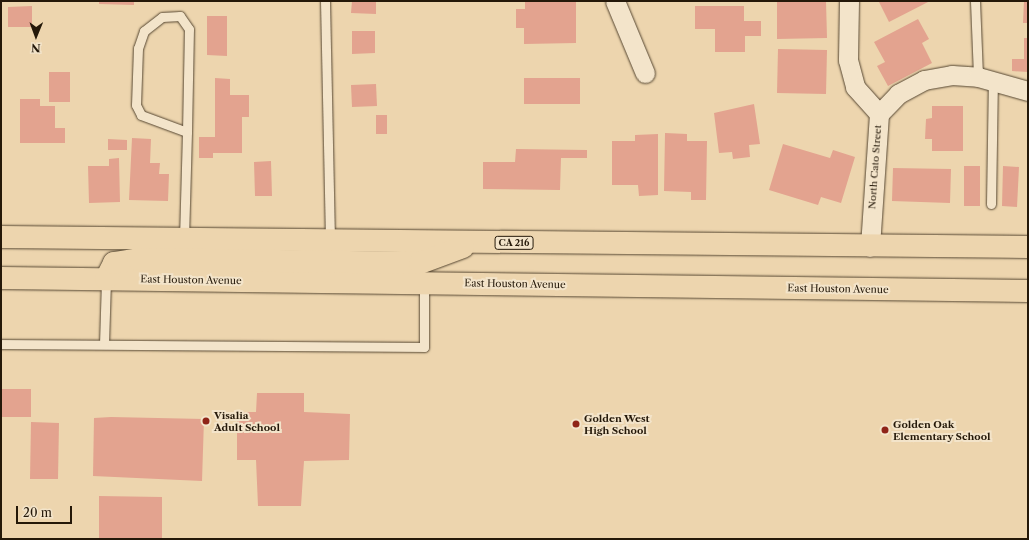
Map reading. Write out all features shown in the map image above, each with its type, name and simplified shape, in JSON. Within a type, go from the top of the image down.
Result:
[{"type":"main road","name":"CA 216","points":[[1,236],[870,247],[1028,247]]},
{"type":"main road","points":[[106,279],[114,263],[138,258],[420,263],[475,242]]},
{"type":"main road","name":"East Houston Avenue","points":[[1,278],[1028,291]]},
{"type":"street","points":[[615,1],[645,72]]},
{"type":"street","name":"North Cato Street","points":[[849,1],[848,60],[855,87],[879,114],[870,247]]},
{"type":"street","points":[[879,114],[898,94],[924,80],[952,75],[985,80],[1028,90]]},
{"type":"lane","points":[[325,1],[330,241]]},
{"type":"lane","points":[[975,1],[985,80],[991,204]]},
{"type":"lane","points":[[184,239],[188,132],[189,29],[180,16],[162,17],[144,31],[138,48],[136,105],[141,115],[188,132]]},
{"type":"lane","points":[[104,344],[106,279]]},
{"type":"lane","points":[[1,344],[424,347],[424,283]]},
{"type":"building","points":[[99,1],[134,1],[134,5],[99,4]]},
{"type":"building","points":[[352,1],[376,1],[376,14],[351,13]]},
{"type":"building","points":[[525,1],[576,1],[576,43],[524,44],[524,28],[516,28],[516,9],[525,9]]},
{"type":"building","points":[[777,1],[826,1],[827,38],[777,39]]},
{"type":"building","points":[[930,1],[889,22],[879,2]]},
{"type":"building","points":[[1024,1],[1028,1],[1028,23],[1023,23]]},
{"type":"building","points":[[32,6],[32,27],[8,27],[8,7]]},
{"type":"building","points":[[695,6],[744,6],[744,21],[761,21],[761,36],[745,36],[745,52],[715,52],[715,29],[695,29]]},
{"type":"building","points":[[207,16],[227,16],[227,56],[207,55]]},
{"type":"building","points":[[918,19],[929,39],[922,43],[932,63],[888,86],[877,66],[885,62],[874,42]]},
{"type":"building","points":[[352,31],[375,31],[375,53],[352,54]]},
{"type":"building","points":[[1024,38],[1028,38],[1028,72],[1012,71],[1012,59],[1024,59]]},
{"type":"building","points":[[778,49],[827,50],[826,94],[777,93]]},
{"type":"building","points":[[49,72],[70,72],[70,102],[49,102]]},
{"type":"building","points":[[215,78],[230,79],[230,95],[249,95],[249,117],[242,117],[242,153],[213,153],[213,158],[199,158],[199,137],[215,137]]},
{"type":"building","points":[[524,78],[580,78],[580,104],[524,104]]},
{"type":"building","points":[[376,84],[377,106],[352,107],[351,85]]},
{"type":"building","points":[[20,99],[40,99],[40,106],[55,106],[55,128],[65,128],[65,143],[20,143]]},
{"type":"building","points":[[754,104],[760,144],[749,145],[750,157],[733,159],[732,152],[719,153],[714,113]]},
{"type":"building","points":[[932,106],[963,106],[963,151],[932,151],[932,139],[925,139],[926,119],[932,118]]},
{"type":"building","points":[[376,115],[387,115],[387,134],[376,134]]},
{"type":"building","points":[[665,133],[687,134],[687,141],[707,141],[706,200],[691,200],[691,192],[664,191]]},
{"type":"building","points":[[658,134],[658,195],[639,196],[638,185],[612,185],[612,141],[635,141],[635,135]]},
{"type":"building","points":[[132,138],[151,139],[150,163],[160,163],[159,174],[169,174],[168,201],[129,200]]},
{"type":"building","points":[[108,139],[127,140],[127,150],[108,150]]},
{"type":"building","points":[[783,144],[830,158],[833,150],[855,157],[841,203],[821,197],[818,205],[769,190]]},
{"type":"building","points":[[516,149],[587,150],[587,158],[561,158],[560,190],[483,189],[483,162],[515,162]]},
{"type":"building","points":[[119,158],[120,202],[89,203],[88,166],[109,166],[109,159]]},
{"type":"building","points":[[271,161],[272,196],[255,196],[254,162]]},
{"type":"building","points":[[964,166],[980,166],[980,206],[964,206]]},
{"type":"building","points":[[1003,166],[1019,167],[1017,207],[1002,206]]},
{"type":"building","points":[[893,168],[951,169],[950,203],[892,201]]},
{"type":"building","points":[[1,389],[31,389],[31,417],[1,417]]},
{"type":"building","points":[[257,393],[304,393],[304,412],[350,414],[349,460],[304,461],[301,506],[258,506],[256,460],[237,460],[237,412],[256,412]]},
{"type":"building","points":[[94,418],[204,419],[202,481],[93,476]]},
{"type":"building","points":[[31,422],[59,423],[58,479],[30,479]]},
{"type":"building","points":[[99,496],[162,497],[162,539],[99,539]]},
{"type":"place","name":"Visalia Adult School","points":[[206,421]]},
{"type":"place","name":"Golden West High School","points":[[576,424]]},
{"type":"place","name":"Golden Oak Elementary School","points":[[885,430]]}]
